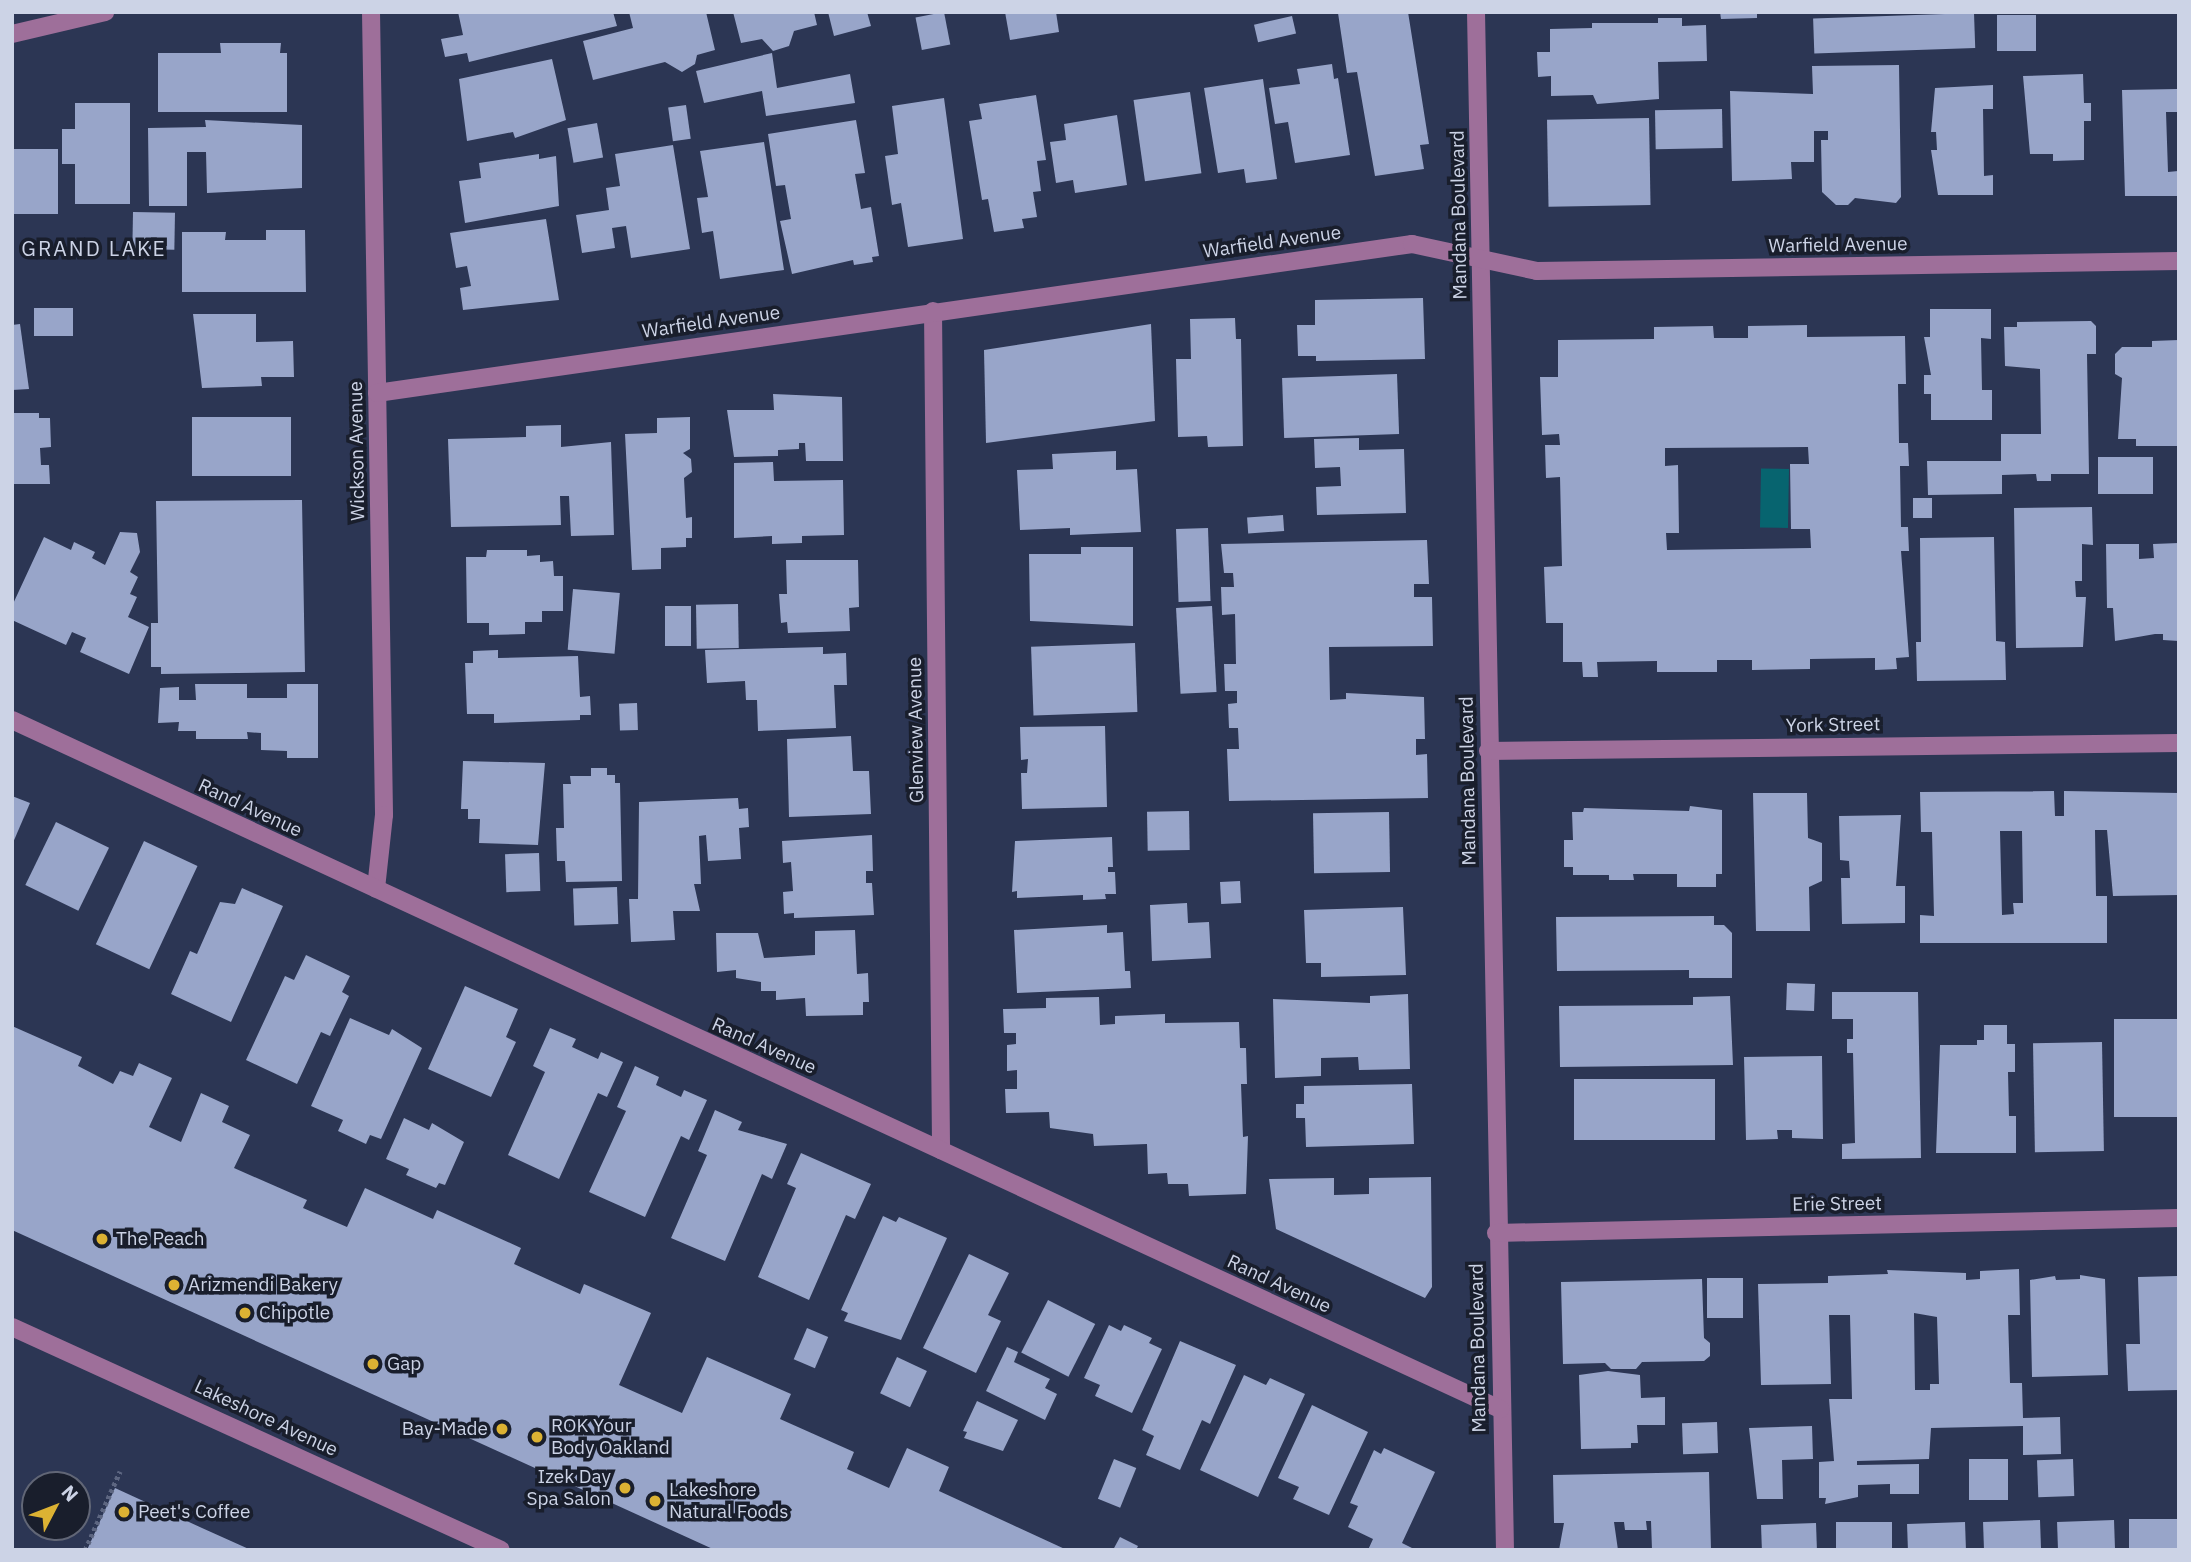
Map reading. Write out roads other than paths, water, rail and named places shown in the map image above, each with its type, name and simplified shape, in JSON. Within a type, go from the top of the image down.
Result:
[{"type":"street","points":[[12,34],[105,12]]},
{"type":"street","name":"Wickson Avenue","points":[[371,12],[384,814],[376,889]]},
{"type":"street","name":"Mandana Boulevard","points":[[1476,12],[1496,1233],[1505,1550]]},
{"type":"street","name":"Warfield Avenue","points":[[377,393],[1412,244],[1537,271],[2179,261]]},
{"type":"street","name":"Glenview Avenue","points":[[933,311],[941,1150]]},
{"type":"street","name":"Rand Avenue","points":[[12,720],[1500,1409]]},
{"type":"street","name":"York Street","points":[[1488,751],[2179,743]]},
{"type":"street","name":"Erie Street","points":[[1496,1233],[2179,1218]]},
{"type":"street","name":"Lakeshore Avenue","points":[[12,1326],[501,1550]]},
{"type":"place","name":"The Peach","points":[[102,1239]]},
{"type":"place","name":"Arizmendi Bakery","points":[[174,1285]]},
{"type":"place","name":"Chipotle","points":[[245,1313]]},
{"type":"place","name":"Gap","points":[[373,1364]]},
{"type":"place","name":"Bay-Made","points":[[502,1429]]},
{"type":"place","name":"ROK Your Body Oakland","points":[[537,1437]]},
{"type":"place","name":"Izek Day Spa Salon","points":[[625,1488]]},
{"type":"place","name":"Lakeshore Natural Foods","points":[[655,1501]]},
{"type":"place","name":"Peet's Coffee","points":[[124,1512]]},
{"type":"district","name":"GRAND LAKE","points":[[94,248]]}]
